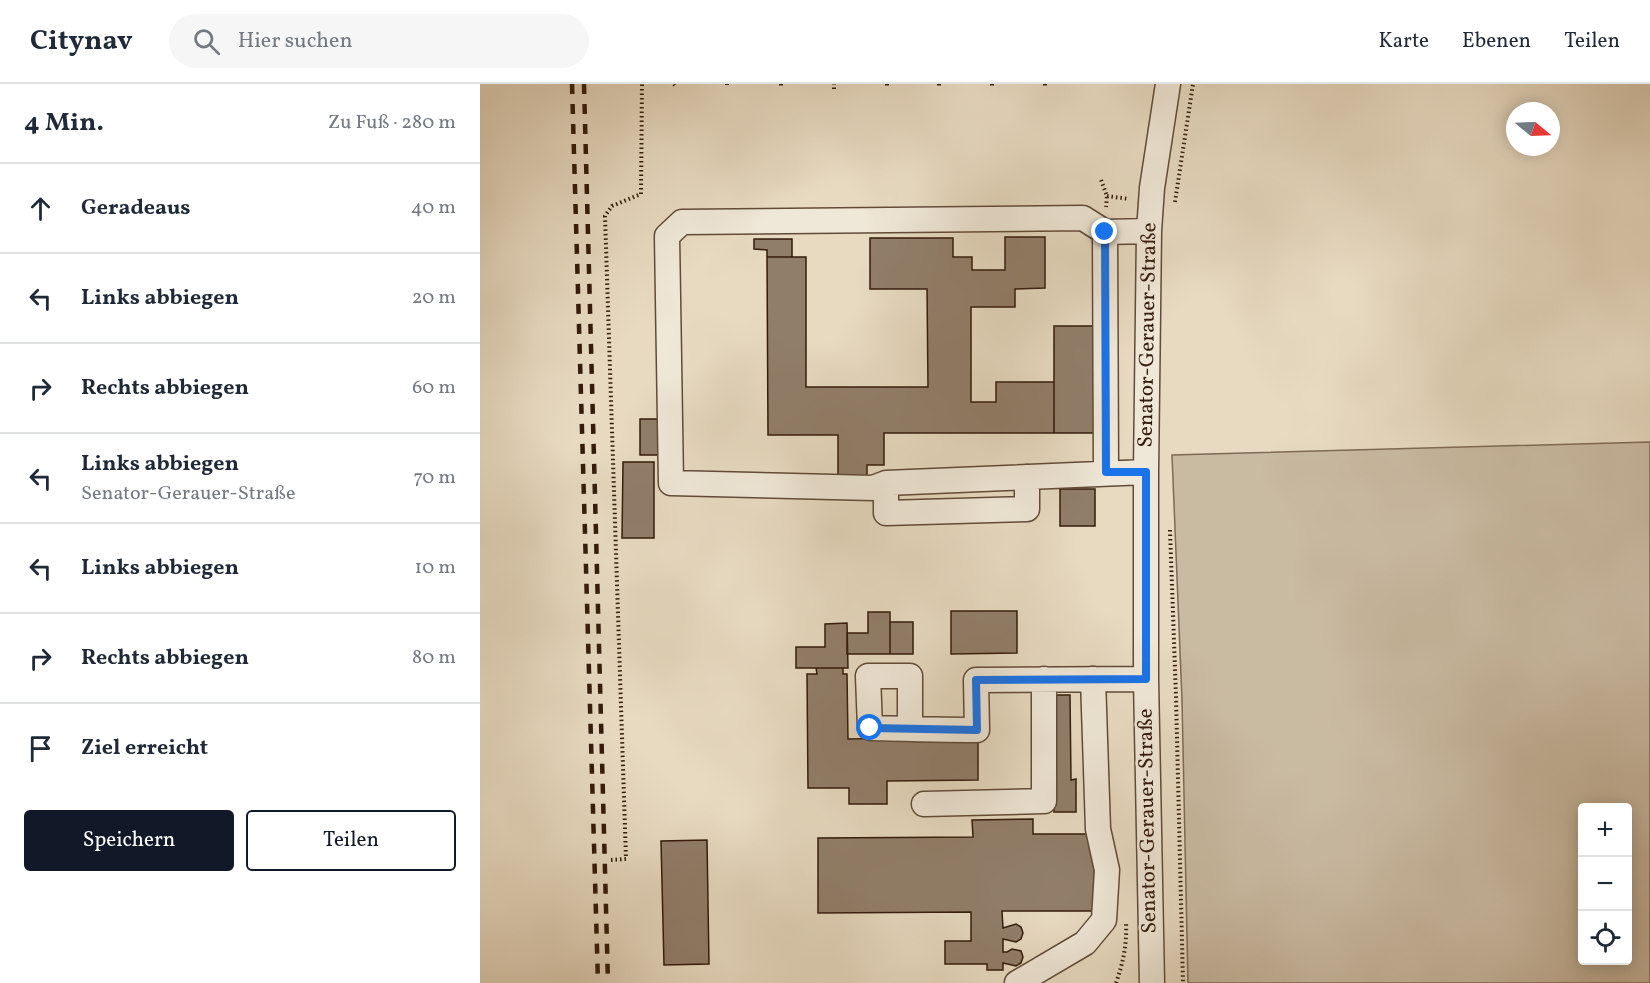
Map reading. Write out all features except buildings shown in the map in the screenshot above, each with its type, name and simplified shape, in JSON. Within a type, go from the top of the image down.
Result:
[{"type":"street","name":"Senator-Gerauer-Straße","points":[[1149,976],[1146,472],[1149,231],[1152,188],[1168,84]]},
{"type":"street","points":[[1146,472],[886,483],[873,488],[671,483],[667,236],[681,222],[1083,218],[1105,232],[1149,231]]},
{"type":"street","points":[[1105,232],[1106,472]]},
{"type":"street","points":[[886,483],[886,513],[1027,509],[1027,477]]},
{"type":"street","points":[[924,804],[1044,801],[1044,679]]},
{"type":"street","points":[[1017,983],[1085,943],[1104,920],[1107,870],[1098,829],[1093,679]]},
{"type":"street","points":[[910,729],[977,730],[976,680],[1146,679]]},
{"type":"path","points":[[611,860],[626,859],[626,854],[605,216],[612,206],[641,194],[642,84]]},
{"type":"path","points":[[1174,208],[1193,84]]},
{"type":"path","points":[[1170,530],[1183,983]]},
{"type":"path","points":[[1116,983],[1122,967],[1126,943],[1126,912]]},
{"type":"shaded area","points":[[1650,442],[1650,983],[1188,983],[1182,700],[1172,455]]},
{"type":"railway","points":[[572,84],[598,983]]},
{"type":"railway","points":[[584,84],[608,983]]},
{"type":"route","points":[[870,728],[977,730],[976,680],[1146,679],[1146,472],[1106,472],[1105,232]]}]
